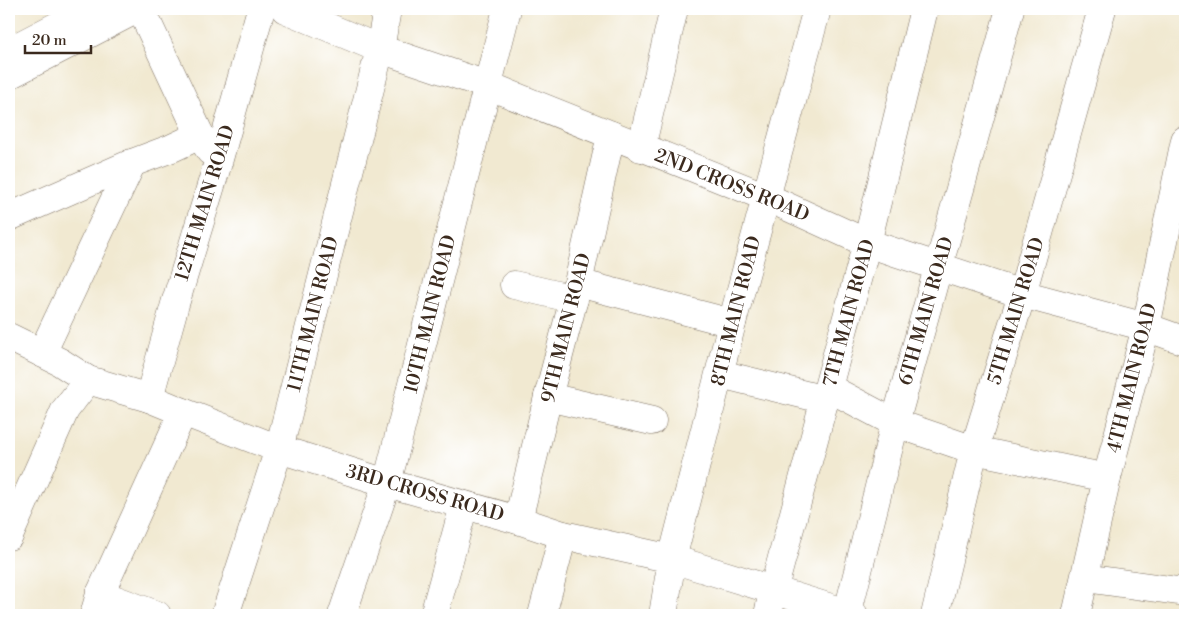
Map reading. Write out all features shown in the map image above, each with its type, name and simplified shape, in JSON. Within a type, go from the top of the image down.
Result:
[{"type":"street","points":[[9,51],[90,9]]},
{"type":"street","points":[[9,75],[139,9],[217,166]]},
{"type":"street","name":"12TH MAIN ROAD","points":[[149,398],[261,9]]},
{"type":"street","name":"2ND CROSS ROAD","points":[[285,9],[380,49],[487,85],[766,197],[867,243],[1022,294],[1146,327],[1185,341]]},
{"type":"street","name":"11TH MAIN ROAD","points":[[225,615],[279,449],[380,49],[387,9]]},
{"type":"street","name":"10TH MAIN ROAD","points":[[342,615],[387,484],[507,9]]},
{"type":"street","points":[[641,148],[674,9]]},
{"type":"street","name":"8TH MAIN ROAD","points":[[663,615],[672,559],[732,323],[817,9]]},
{"type":"street","name":"7TH MAIN ROAD","points":[[771,603],[867,243],[924,9]]},
{"type":"street","name":"6TH MAIN ROAD","points":[[849,615],[895,423],[1010,9]]},
{"type":"street","name":"5TH MAIN ROAD","points":[[935,615],[974,450],[1022,294],[1102,9]]},
{"type":"street","points":[[9,217],[200,135]]},
{"type":"street","name":"9TH MAIN ROAD","points":[[518,520],[576,291],[611,135]]},
{"type":"street","name":"4TH MAIN ROAD","points":[[1076,615],[1107,478],[1146,327],[1185,140]]},
{"type":"street","points":[[42,353],[132,163]]},
{"type":"street","points":[[514,285],[576,291],[732,323]]},
{"type":"street","name":"3RD CROSS ROAD","points":[[9,337],[60,362],[88,380],[149,398],[279,449],[387,484],[518,520],[563,535],[672,559],[771,603],[849,615]]},
{"type":"street","points":[[720,374],[827,394],[895,423],[974,450],[1107,478]]},
{"type":"street","points":[[9,536],[65,410],[88,380]]},
{"type":"street","points":[[548,397],[652,420]]},
{"type":"street","points":[[157,615],[97,605],[183,412]]},
{"type":"street","points":[[434,615],[464,505]]},
{"type":"street","points":[[542,615],[563,535]]},
{"type":"street","points":[[1085,578],[1185,592]]}]
